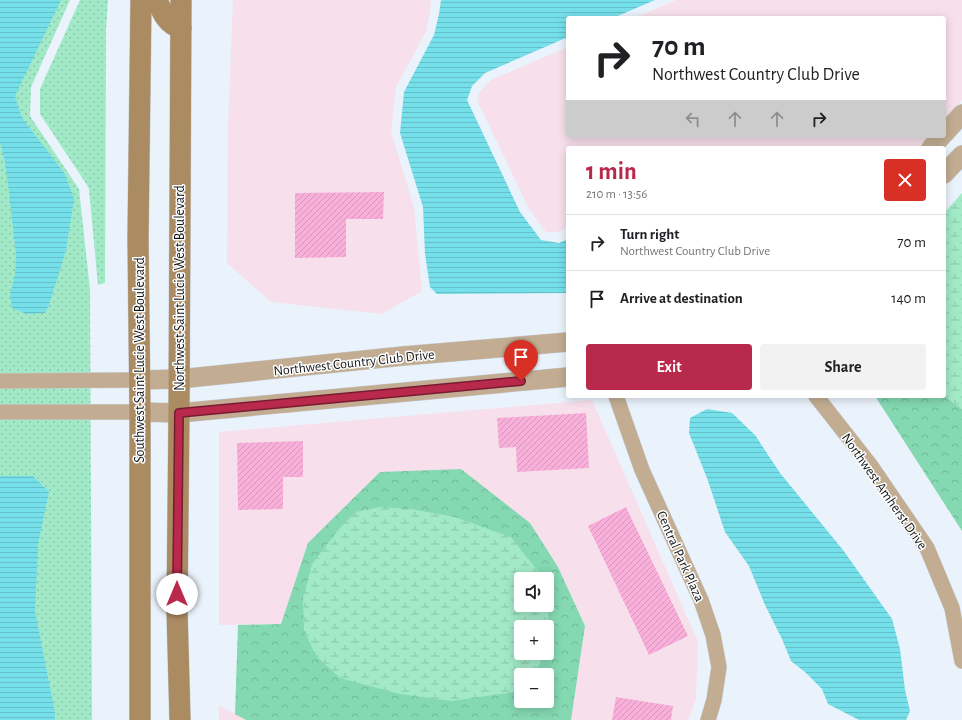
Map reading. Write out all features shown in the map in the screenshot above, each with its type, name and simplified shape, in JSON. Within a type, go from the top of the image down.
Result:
[{"type":"main road","name":"Southwest Saint Lucie West Boulevard","points":[[140,720],[140,412],[138,239],[141,0]]},
{"type":"main road","points":[[157,0],[166,18],[175,27],[181,28]]},
{"type":"main road","name":"Northwest Saint Lucie West Boulevard","points":[[180,720],[177,610],[181,0]]},
{"type":"street","points":[[946,132],[962,114]]},
{"type":"street","points":[[933,146],[940,138]]},
{"type":"street","points":[[946,172],[962,155]]},
{"type":"street","name":"Northwest Country Club Drive","points":[[139,380],[179,379],[403,356],[566,342]]},
{"type":"street","points":[[0,412],[179,413],[566,376]]},
{"type":"street","points":[[0,381],[139,380]]},
{"type":"street","name":"Central Park Plaza","points":[[617,398],[642,470],[701,600],[713,635],[719,667],[714,700],[708,720]]},
{"type":"street","name":"Northwest Amherst Drive","points":[[818,398],[871,466],[928,548],[952,608],[962,660]]},
{"type":"shaded area","points":[[233,0],[431,0],[426,32],[396,87],[391,131],[414,207],[422,291],[382,314],[271,302],[227,263],[228,126]]},
{"type":"shaded area","points":[[676,0],[962,0],[962,100],[946,118],[946,16],[640,16]]},
{"type":"shaded area","points":[[566,48],[566,138],[927,138],[920,146],[566,146],[566,227],[559,232],[546,232],[529,209],[477,100],[480,91],[491,80]]},
{"type":"shaded area","points":[[592,400],[698,642],[696,699],[688,720],[571,720],[585,625],[558,567],[530,523],[308,543],[281,624],[219,625],[219,432]]},
{"type":"shaded area","points":[[219,705],[235,714],[246,720],[219,720]]},
{"type":"green space","points":[[0,0],[70,0],[31,87],[30,116],[79,189],[90,290],[92,720],[0,720]]},
{"type":"green space","points":[[80,0],[108,0],[106,30],[105,283],[98,285],[89,189],[40,114],[40,89]]},
{"type":"green space","points":[[962,193],[962,409],[946,397],[946,211]]},
{"type":"green space","points":[[946,397],[962,409],[962,531],[876,398],[946,398]]},
{"type":"green space","points":[[461,469],[530,523],[558,567],[585,626],[571,720],[246,720],[235,714],[238,625],[281,624],[308,543],[380,472]]},
{"type":"green space","points":[[380,507],[411,509],[455,517],[511,537],[538,572],[514,572],[514,612],[548,612],[549,620],[514,620],[514,660],[541,660],[536,668],[514,668],[513,692],[452,701],[400,694],[340,678],[316,656],[304,630],[303,598],[312,564],[339,529],[356,512]]},
{"type":"water","points":[[0,0],[61,0],[15,96],[22,118],[65,174],[74,199],[66,250],[49,305],[45,313],[27,314],[12,308],[10,295],[15,275],[16,255],[5,162],[0,142]]},
{"type":"water","points":[[441,0],[655,0],[618,16],[566,16],[566,38],[485,73],[472,86],[467,100],[520,212],[541,240],[559,243],[566,240],[566,293],[437,294],[430,287],[425,254],[423,207],[400,133],[404,92],[434,35]]},
{"type":"water","points":[[707,409],[732,413],[755,435],[780,473],[843,550],[892,619],[900,649],[905,690],[910,711],[906,720],[859,720],[828,704],[822,689],[805,672],[791,661],[749,566],[725,532],[707,478],[689,433],[690,418]]},
{"type":"water","points":[[0,476],[33,476],[49,492],[38,544],[35,611],[55,713],[55,720],[0,720]]},
{"type":"building","points":[[384,192],[383,219],[346,219],[346,257],[295,258],[295,193]]},
{"type":"building","points":[[586,413],[589,468],[517,472],[516,447],[499,448],[497,418]]},
{"type":"building","points":[[303,441],[303,477],[283,477],[283,509],[238,510],[237,443]]},
{"type":"building","points":[[626,507],[688,636],[649,655],[588,526]]},
{"type":"building","points":[[616,697],[673,706],[671,720],[612,720]]},
{"type":"route","points":[[177,594],[179,413],[521,381]]}]
